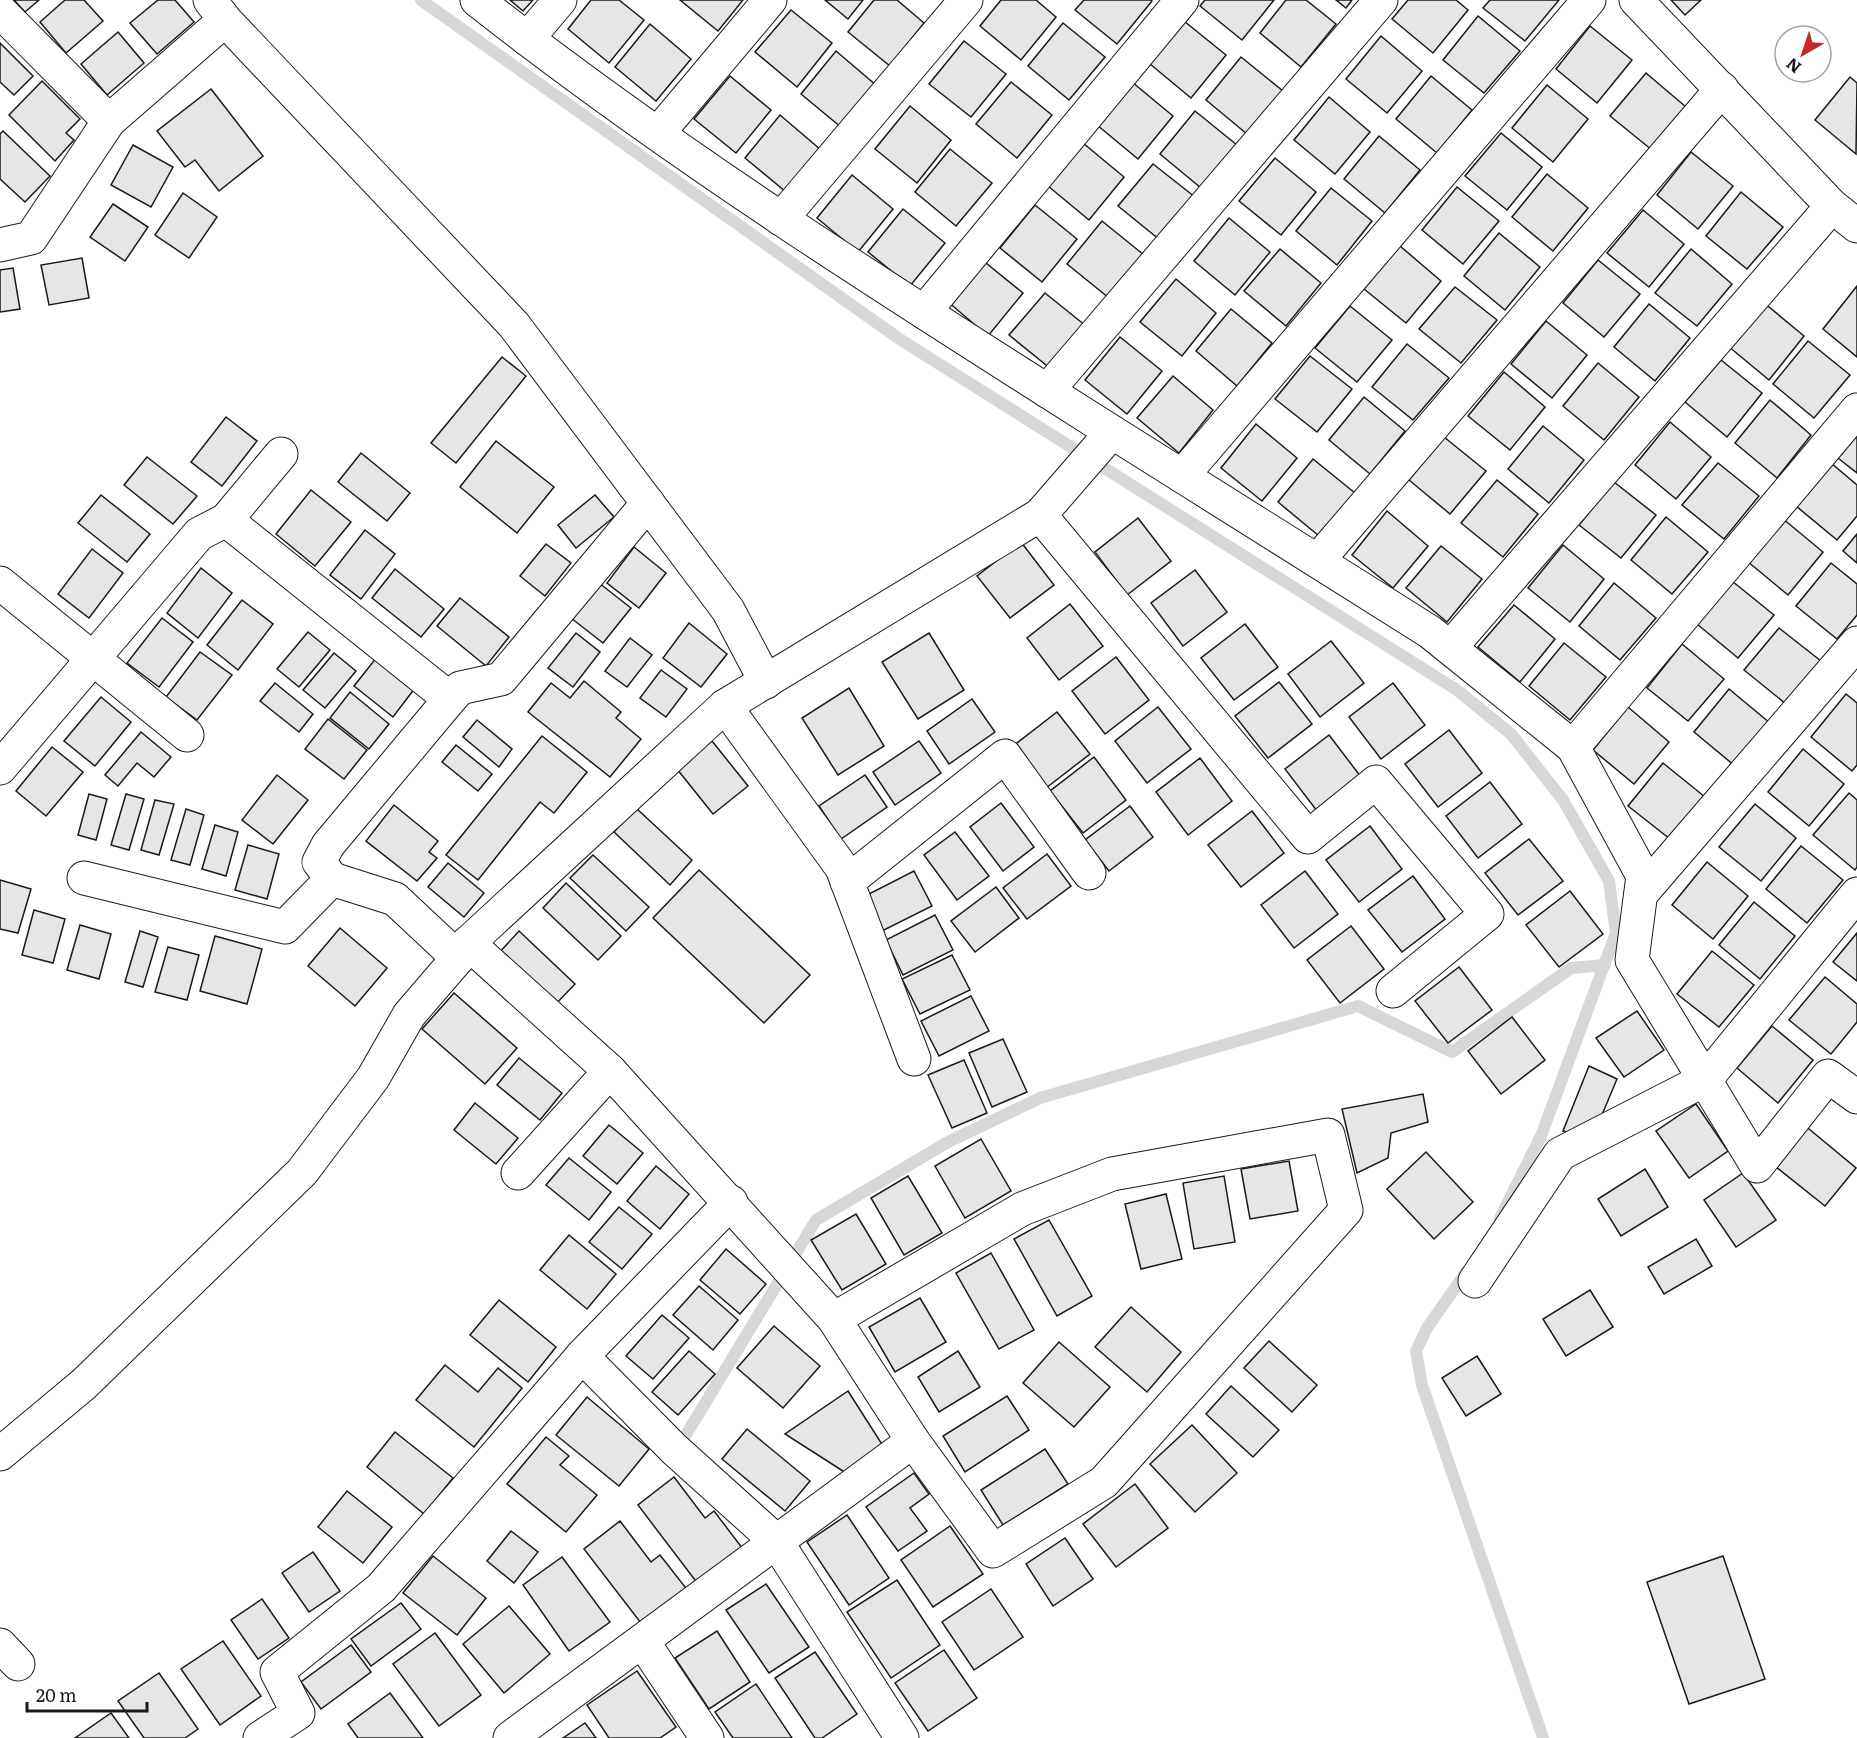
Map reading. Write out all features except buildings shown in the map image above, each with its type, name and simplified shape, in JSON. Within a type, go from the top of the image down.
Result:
[{"type":"street","points":[[477,0],[527,39],[781,219],[1047,391],[1096,450],[1182,476],[1319,559],[1430,632],[1573,747],[1643,876],[1632,960],[1706,1078],[1757,1166],[1828,1076],[1857,1097]]},
{"type":"street","points":[[527,39],[560,0]]},
{"type":"street","points":[[659,132],[770,0]]},
{"type":"street","points":[[781,219],[966,0]]},
{"type":"street","points":[[924,312],[1182,0]]},
{"type":"street","points":[[1047,391],[1381,0]]},
{"type":"street","points":[[1182,476],[1589,0]]},
{"type":"street","points":[[1636,0],[1832,206],[1857,226]]},
{"type":"street","points":[[0,245],[31,238],[109,121],[218,10],[514,325],[728,610],[766,682]]},
{"type":"street","points":[[0,11],[109,121]]},
{"type":"street","points":[[1319,559],[1722,89]]},
{"type":"street","points":[[1450,648],[1832,206]]},
{"type":"street","points":[[1573,747],[1857,410]]},
{"type":"street","points":[[0,1454],[84,1384],[302,1172],[373,1078],[409,1015],[463,951],[725,706],[1040,515],[1096,450]]},
{"type":"street","points":[[0,768],[199,534],[226,520],[281,454]]},
{"type":"street","points":[[648,504],[501,679],[460,688],[328,844],[319,862],[332,879],[395,899],[463,951],[610,1071],[731,1202],[834,1319],[913,1441],[993,1551],[1104,1482],[1346,1210],[1328,1135],[1112,1174],[1022,1209],[834,1319]]},
{"type":"street","points":[[1040,515],[1308,837],[1376,782],[1487,915],[1393,991]]},
{"type":"street","points":[[226,520],[450,699]]},
{"type":"street","points":[[0,583],[95,657],[187,735]]},
{"type":"street","points":[[1641,894],[1852,659]]},
{"type":"street","points":[[725,706],[842,868],[914,1059]]},
{"type":"street","points":[[847,882],[1005,756],[1089,873]]},
{"type":"street","points":[[84,878],[285,927],[332,879]]},
{"type":"street","points":[[1475,1281],[1560,1154],[1706,1078],[1857,894]]},
{"type":"street","points":[[518,1173],[610,1071]]},
{"type":"street","points":[[260,1738],[298,1713],[277,1672],[381,1588],[582,1356],[731,1202]]},
{"type":"street","points":[[582,1356],[674,1449],[776,1541],[902,1738]]},
{"type":"street","points":[[510,1738],[644,1642],[776,1541],[913,1441]]},
{"type":"street","points":[[644,1642],[707,1738]]},
{"type":"waterway","points":[[421,0],[901,340],[1457,690],[1511,734],[1563,800],[1609,881],[1616,933],[1541,1136],[1500,1218]]},
{"type":"waterway","points":[[684,1438],[816,1220],[948,1142],[1040,1098],[1358,1006],[1452,1052],[1571,968],[1605,965]]},
{"type":"waterway","points":[[1467,1271],[1427,1328],[1416,1351],[1422,1385],[1543,1738]]}]
